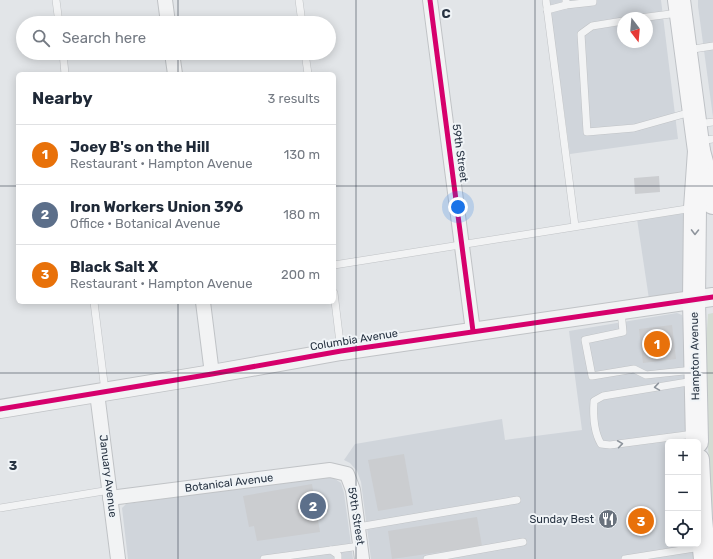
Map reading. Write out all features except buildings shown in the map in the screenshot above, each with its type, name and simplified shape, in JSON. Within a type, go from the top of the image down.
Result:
[{"type":"main road","name":"Hampton Avenue","points":[[680,6],[685,50],[702,131],[708,201],[704,298],[696,375],[697,438]]},
{"type":"main road","points":[[699,475],[704,553]]},
{"type":"street","points":[[165,0],[167,16]]},
{"type":"street","name":"59th Street","points":[[430,0],[473,332]]},
{"type":"street","points":[[173,60],[175,72]]},
{"type":"street","name":"Columbia Avenue","points":[[0,409],[341,351],[704,298]]},
{"type":"street","points":[[203,304],[212,374]]},
{"type":"street","name":"January Avenue","points":[[101,392],[110,494],[118,559]]},
{"type":"street","name":"Botanical Avenue","points":[[110,494],[330,470],[347,474]]},
{"type":"street","name":"59th Street","points":[[347,474],[353,490],[361,552]]},
{"type":"lane","points":[[56,0],[58,16]]},
{"type":"lane","points":[[299,0],[301,16]]},
{"type":"lane","points":[[546,0],[575,226]]},
{"type":"lane","points":[[547,10],[566,3],[593,2],[593,0]]},
{"type":"lane","points":[[653,14],[680,6]]},
{"type":"lane","points":[[617,22],[592,26],[581,34],[587,132],[634,128],[702,131]]},
{"type":"lane","points":[[685,50],[713,46]]},
{"type":"lane","points":[[64,60],[65,72]]},
{"type":"lane","points":[[306,60],[308,72]]},
{"type":"lane","points":[[336,265],[575,226],[708,201]]},
{"type":"lane","points":[[94,304],[101,392]]},
{"type":"lane","points":[[335,304],[341,351]]},
{"type":"lane","points":[[621,310],[622,332],[585,340],[592,376],[634,369],[646,375],[696,375]]},
{"type":"lane","points":[[696,375],[603,396],[594,401],[593,409],[597,437],[601,444],[610,445],[697,438]]},
{"type":"lane","points":[[0,508],[110,494]]},
{"type":"lane","points":[[358,527],[517,500]]},
{"type":"lane","points":[[427,559],[523,542]]},
{"type":"lane","points":[[264,559],[331,550],[361,552]]},
{"type":"lane","points":[[331,550],[338,555],[338,559]]},
{"type":"lane","points":[[625,559],[704,553]]},
{"type":"shaded area","points":[[549,0],[661,0],[678,139],[570,154]]},
{"type":"shaded area","points":[[698,0],[713,0],[713,117],[698,6]]},
{"type":"shaded area","points":[[683,213],[683,291],[681,294],[649,299],[637,219]]},
{"type":"shaded area","points":[[677,313],[682,315],[684,322],[687,439],[665,439],[665,547],[695,547],[697,559],[371,559],[361,482],[357,471],[350,463],[344,460],[355,444],[502,419],[505,440],[582,430],[569,331]]},
{"type":"shaded area","points":[[713,313],[713,521],[706,416],[705,357],[708,314]]},
{"type":"shaded area","points":[[327,476],[341,483],[344,493],[353,559],[128,559],[122,508],[126,504]]},
{"type":"cycle path","points":[[430,0],[473,331]]},
{"type":"cycle path","points":[[0,409],[341,351],[713,297]]},
{"type":"place","name":"Joey B's on the Hill","points":[[657,344]]},
{"type":"place","name":"Iron Workers Union 396","points":[[313,506]]},
{"type":"place","name":"Sunday Best","points":[[608,519]]},
{"type":"place","name":"Black Salt X","points":[[641,521]]}]
